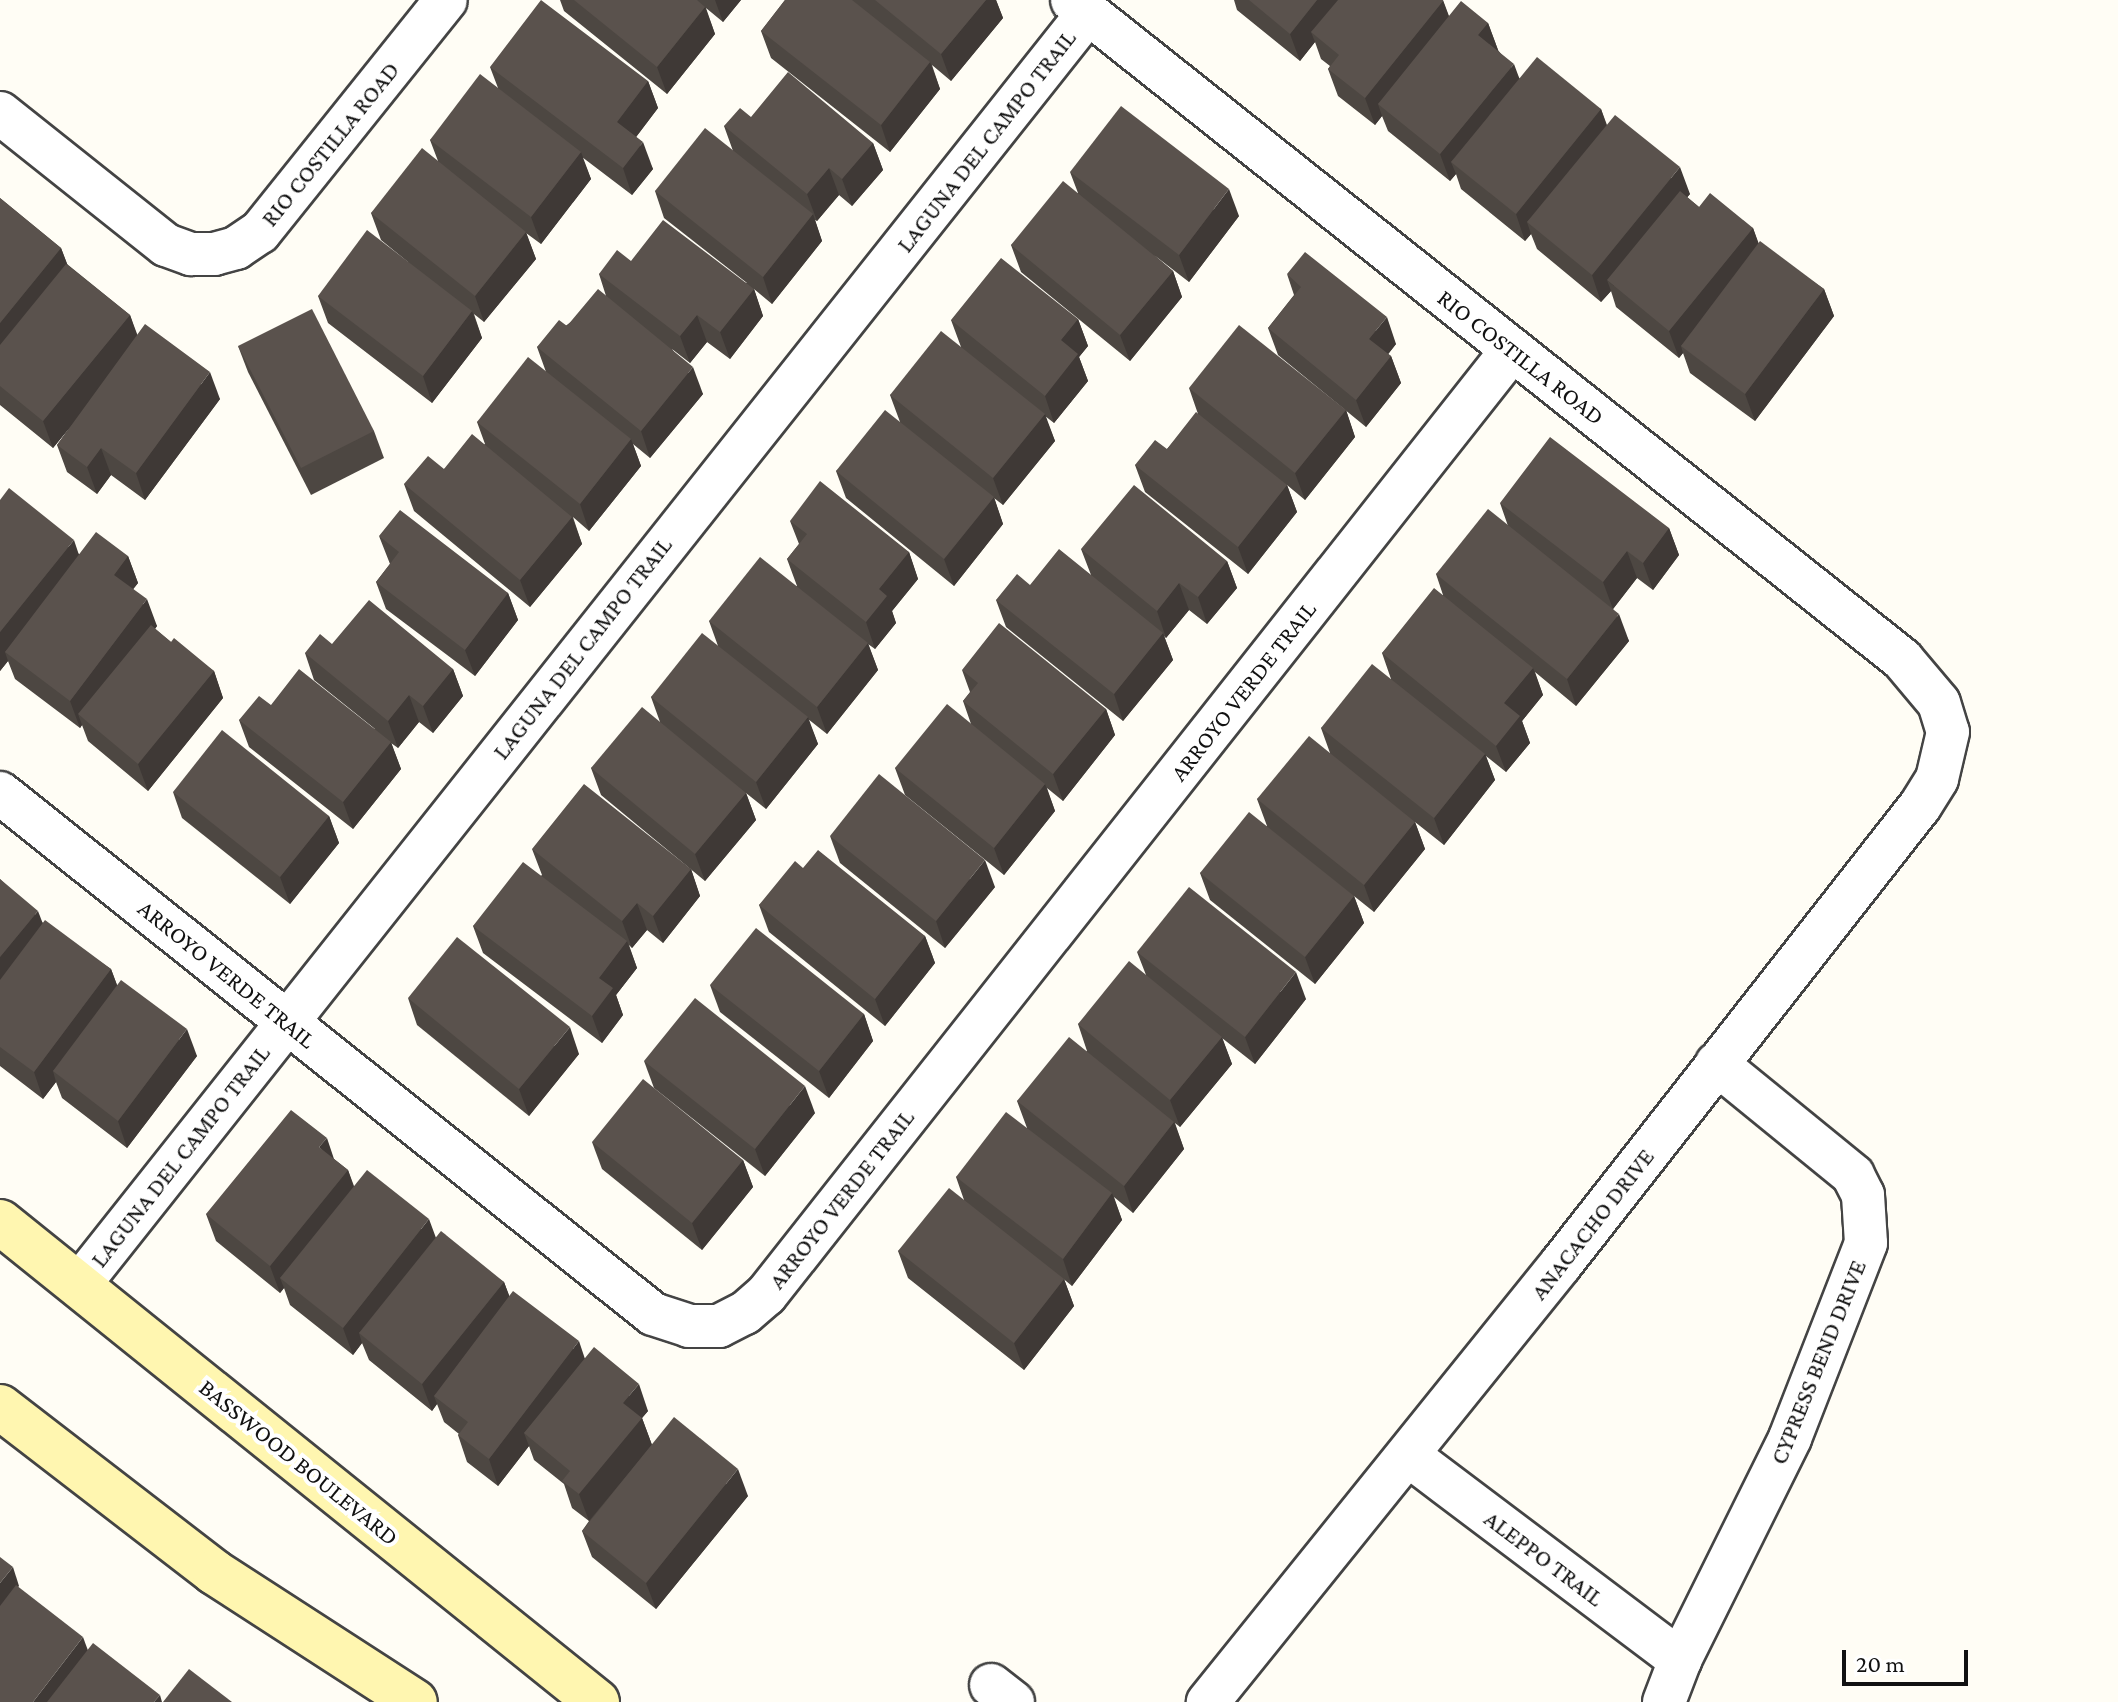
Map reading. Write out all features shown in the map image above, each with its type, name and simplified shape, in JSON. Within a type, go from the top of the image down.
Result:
[{"type":"main road","name":"BASSWOOD BOULEVARD","points":[[0,1222],[597,1702]]},
{"type":"main road","points":[[0,1407],[214,1572],[415,1702]]},
{"type":"street","name":"RIO COSTILLA ROAD","points":[[0,113],[166,245],[191,254],[214,254],[236,248],[260,232],[446,0]]},
{"type":"street","name":"RIO COSTILLA ROAD","points":[[1080,6],[1902,659],[1939,703],[1948,732]]},
{"type":"street","name":"LAGUNA DEL CAMPO TRAIL","points":[[79,1285],[1080,6]]},
{"type":"street","name":"ARROYO VERDE TRAIL","points":[[0,793],[653,1314],[689,1326],[719,1326],[745,1313],[766,1295],[1512,350]]},
{"type":"street","name":"ANACACHO DRIVE","points":[[1208,1702],[1408,1455],[1920,806],[1937,779],[1948,732]]},
{"type":"street","name":"CYPRESS BEND DRIVE","points":[[1664,1702],[1680,1660],[1790,1438],[1866,1243],[1863,1195],[1853,1175],[1717,1064]]},
{"type":"street","name":"ALEPPO TRAIL","points":[[1408,1455],[1680,1660]]},
{"type":"building","points":[[541,0],[648,81],[617,122],[643,142],[623,168],[490,67]]},
{"type":"building","points":[[574,0],[697,0],[705,7],[657,67]]},
{"type":"building","points":[[785,0],[852,0],[930,62],[881,125],[761,31]]},
{"type":"building","points":[[875,0],[986,0],[941,54]]},
{"type":"building","points":[[1249,0],[1317,0],[1290,34]]},
{"type":"building","points":[[1338,0],[1443,1],[1365,98],[1328,69],[1339,55],[1311,32]]},
{"type":"building","points":[[1461,1],[1488,23],[1478,35],[1514,64],[1440,154],[1378,104]]},
{"type":"building","points":[[1537,57],[1601,109],[1516,214],[1451,162]]},
{"type":"building","points":[[788,72],[873,143],[842,179],[829,168],[807,194],[724,126],[740,108],[751,117]]},
{"type":"building","points":[[480,74],[581,152],[531,217],[430,140]]},
{"type":"building","points":[[1121,106],[1229,189],[1179,255],[1070,172]]},
{"type":"building","points":[[1615,115],[1680,167],[1592,275],[1527,222]]},
{"type":"building","points":[[705,128],[813,214],[763,277],[655,191]]},
{"type":"building","points":[[422,148],[526,232],[475,296],[371,213]]},
{"type":"building","points":[[1063,181],[1173,271],[1120,335],[1011,245]]},
{"type":"building","points":[[1680,191],[1699,207],[1710,193],[1753,228],[1669,331],[1607,280]]},
{"type":"building","points":[[0,198],[61,248],[0,323]]},
{"type":"building","points":[[663,220],[754,289],[720,332],[697,315],[680,336],[599,274],[617,250],[631,261]]},
{"type":"building","points":[[367,230],[472,311],[423,376],[318,296]]},
{"type":"building","points":[[1760,241],[1824,289],[1745,394],[1681,346]]},
{"type":"building","points":[[1305,252],[1387,317],[1369,339],[1391,356],[1356,400],[1268,328],[1301,287],[1287,274]]},
{"type":"building","points":[[1001,258],[1078,319],[1061,340],[1078,354],[1045,396],[951,320]]},
{"type":"building","points":[[66,264],[130,315],[43,421],[0,386],[0,345]]},
{"type":"building","points":[[598,289],[693,367],[641,431],[537,347],[559,320],[567,326]]},
{"type":"building","points":[[312,309],[374,431],[301,468],[238,346]]},
{"type":"building","points":[[145,324],[210,372],[136,473],[101,448],[87,467],[57,445]]},
{"type":"building","points":[[1239,325],[1346,410],[1295,473],[1189,388]]},
{"type":"building","points":[[941,331],[1045,414],[993,478],[890,395]]},
{"type":"building","points":[[528,357],[631,439],[580,504],[477,422]]},
{"type":"building","points":[[885,410],[994,497],[944,559],[836,471]]},
{"type":"building","points":[[1196,412],[1287,485],[1238,547],[1135,465],[1155,440],[1167,449]]},
{"type":"building","points":[[472,434],[572,517],[520,580],[404,484],[428,456],[444,469]]},
{"type":"building","points":[[1550,437],[1669,528],[1643,563],[1627,551],[1603,582],[1500,503]]},
{"type":"building","points":[[820,481],[909,552],[879,589],[887,596],[866,622],[787,559],[807,534],[790,521]]},
{"type":"building","points":[[1134,485],[1227,561],[1198,597],[1179,583],[1157,611],[1081,549]]},
{"type":"building","points":[[9,488],[74,540],[0,632],[0,500]]},
{"type":"building","points":[[1488,509],[1619,614],[1567,679],[1436,574]]},
{"type":"building","points":[[400,510],[508,593],[465,650],[376,582],[399,552],[379,536]]},
{"type":"building","points":[[96,532],[128,556],[114,575],[147,599],[70,701],[5,652]]},
{"type":"building","points":[[1059,549],[1163,633],[1114,694],[996,600],[1017,574],[1030,585]]},
{"type":"building","points":[[760,557],[868,643],[817,707],[709,621]]},
{"type":"building","points":[[1434,588],[1533,668],[1504,703],[1520,716],[1496,746],[1382,653]]},
{"type":"building","points":[[369,600],[453,669],[423,706],[409,695],[388,721],[305,653],[320,634],[332,644]]},
{"type":"building","points":[[999,623],[1106,709],[1053,774],[963,701],[978,683],[962,670]]},
{"type":"building","points":[[151,625],[171,642],[174,638],[214,671],[138,764],[78,714]]},
{"type":"building","points":[[702,633],[808,717],[756,782],[651,697]]},
{"type":"building","points":[[1372,664],[1485,754],[1434,818],[1321,728]]},
{"type":"building","points":[[299,669],[391,742],[343,802],[239,720],[259,696],[271,705]]},
{"type":"building","points":[[947,704],[1045,784],[994,848],[895,768]]},
{"type":"building","points":[[642,707],[746,793],[695,854],[591,768]]},
{"type":"building","points":[[222,730],[329,816],[280,877],[173,792]]},
{"type":"building","points":[[1309,736],[1415,822],[1364,885],[1257,799]]},
{"type":"building","points":[[879,774],[985,860],[936,921],[830,836]]},
{"type":"building","points":[[584,784],[691,869],[653,916],[637,903],[622,921],[532,849]]},
{"type":"building","points":[[1249,812],[1354,896],[1305,957],[1200,873]]},
{"type":"building","points":[[818,850],[925,936],[875,999],[759,905],[795,861],[803,868]]},
{"type":"building","points":[[523,862],[627,941],[599,978],[613,988],[592,1016],[473,926]]},
{"type":"building","points":[[0,879],[38,911],[0,957]]},
{"type":"building","points":[[1189,887],[1296,972],[1245,1037],[1137,952]]},
{"type":"building","points":[[45,920],[111,969],[34,1072],[0,1047],[0,980]]},
{"type":"building","points":[[756,928],[864,1014],[819,1071],[710,985]]},
{"type":"building","points":[[457,937],[570,1027],[519,1089],[408,998]]},
{"type":"building","points":[[1129,961],[1222,1037],[1170,1100],[1078,1024]]},
{"type":"building","points":[[121,980],[187,1029],[118,1121],[53,1071]]},
{"type":"building","points":[[695,998],[805,1086],[755,1149],[644,1061]]},
{"type":"building","points":[[1069,1037],[1174,1122],[1124,1186],[1017,1101]]},
{"type":"building","points":[[643,1079],[743,1160],[692,1223],[592,1142]]},
{"type":"building","points":[[291,1110],[327,1138],[319,1147],[348,1170],[270,1266],[206,1214]]},
{"type":"building","points":[[1006,1112],[1112,1193],[1063,1259],[956,1177]]},
{"type":"building","points":[[367,1170],[429,1219],[343,1328],[280,1278]]},
{"type":"building","points":[[949,1188],[1064,1279],[1014,1343],[898,1251]]},
{"type":"building","points":[[441,1231],[504,1282],[422,1384],[359,1333]]},
{"type":"building","points":[[513,1291],[579,1341],[489,1459],[458,1435],[468,1422],[434,1396]]},
{"type":"building","points":[[594,1347],[639,1384],[623,1403],[642,1418],[579,1494],[562,1481],[570,1471],[524,1433]]},
{"type":"building","points":[[674,1417],[738,1469],[646,1583],[582,1531]]},
{"type":"building","points":[[0,1557],[13,1567],[0,1583]]},
{"type":"building","points":[[16,1585],[83,1637],[33,1702],[0,1702],[0,1606]]},
{"type":"building","points":[[93,1643],[160,1695],[154,1702],[47,1702]]},
{"type":"building","points":[[189,1669],[232,1702],[163,1702]]}]
